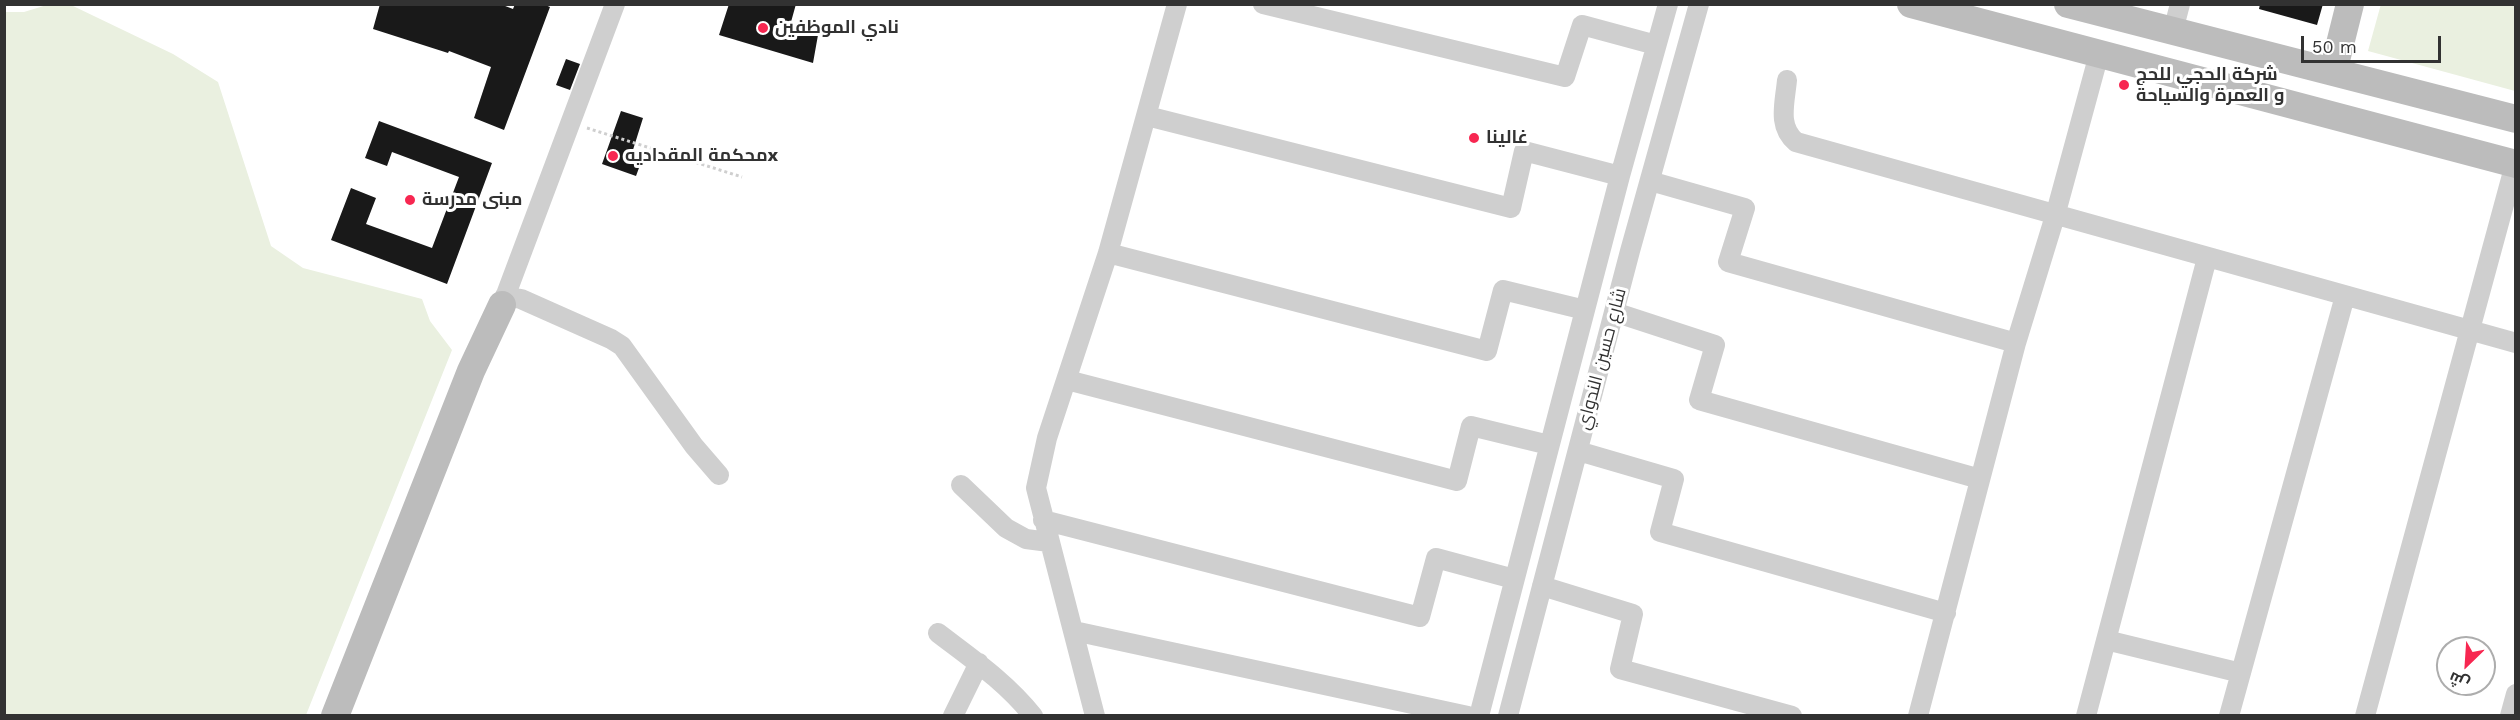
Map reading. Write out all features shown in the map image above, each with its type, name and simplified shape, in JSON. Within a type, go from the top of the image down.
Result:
[{"type":"main road","points":[[1911,4],[2512,161]]},
{"type":"main road","points":[[2068,4],[2176,18],[2333,72],[2516,119]]},
{"type":"main road","points":[[2333,72],[2350,4]]},
{"type":"main road","points":[[335,716],[471,371],[503,301]]},
{"type":"street","points":[[615,4],[503,301],[521,299],[622,346],[669,412],[719,475]]},
{"type":"street","points":[[1095,716],[1036,488],[1047,438],[1108,254],[1177,4]]},
{"type":"street","points":[[1263,4],[1565,78],[1582,24],[1656,45]]},
{"type":"street","name":"شارع حسين الندواي","points":[[1479,716],[1620,176],[1668,4]]},
{"type":"street","name":"شارع حسين الندواي","points":[[1508,716],[1614,312],[1700,4]]},
{"type":"street","points":[[1918,716],[2016,343],[2055,216],[2099,54]]},
{"type":"street","points":[[1787,80],[1783,123],[1786,134],[1796,142],[2516,343]]},
{"type":"street","points":[[1147,116],[1511,208],[1524,151],[1620,176]]},
{"type":"street","points":[[2365,716],[2512,161]]},
{"type":"street","points":[[1650,180],[1745,208],[1728,262],[2016,343]]},
{"type":"street","points":[[1108,254],[1487,351],[1503,290],[1585,310]]},
{"type":"street","points":[[2086,716],[2207,258]]},
{"type":"street","points":[[2229,716],[2345,296]]},
{"type":"street","points":[[1614,312],[1715,345],[1699,400],[1980,479]]},
{"type":"street","points":[[1066,380],[1457,481],[1471,426],[1550,445]]},
{"type":"street","points":[[1578,451],[1674,479],[1660,532],[1946,614]]},
{"type":"street","points":[[961,485],[1006,528],[1026,539],[1049,542]]},
{"type":"street","points":[[1043,520],[1420,617],[1436,558],[1514,579]]},
{"type":"street","points":[[1542,586],[1633,614],[1620,669],[1792,716]]},
{"type":"street","points":[[1074,631],[1468,716]]},
{"type":"street","points":[[938,633],[979,663],[1020,699],[1033,716]]},
{"type":"street","points":[[2106,640],[2241,673]]},
{"type":"street","points":[[953,716],[979,663]]},
{"type":"street","points":[[2510,716],[2516,694]]},
{"type":"path","points":[[571,123],[742,177]]},
{"type":"green space","points":[[50,4],[71,5],[173,54],[218,82],[271,246],[303,268],[422,299],[430,321],[452,350],[306,715],[5,715],[5,12],[24,12]]},
{"type":"green space","points":[[2381,4],[2515,5],[2515,91],[2368,51]]},
{"type":"building","points":[[380,4],[500,4],[513,9],[515,4],[543,4],[550,7],[504,130],[474,118],[491,67],[449,51],[448,53],[373,29]]},
{"type":"building","name":"نادي الموظفين","points":[[729,4],[796,4],[791,22],[818,35],[813,63],[719,35]]},
{"type":"building","points":[[2260,4],[2323,4],[2317,25],[2259,9]]},
{"type":"building","points":[[566,59],[580,64],[570,90],[556,85]]},
{"type":"building","points":[[621,111],[643,118],[632,153],[643,157],[636,176],[602,164]]},
{"type":"building","points":[[379,121],[492,163],[447,284],[331,240],[351,188],[376,198],[366,224],[432,248],[459,177],[392,152],[387,166],[365,158]]},
{"type":"place","name":"نادي الموظفين","points":[[763,28]]},
{"type":"place","name":"شركة الحجي للحج و العمرة والسياحة","points":[[2124,85]]},
{"type":"place","name":"غالينا","points":[[1474,138]]},
{"type":"place","name":"محكمة المقداديهx","points":[[613,156]]},
{"type":"place","name":"مبنى مدرسة","points":[[410,200]]}]
